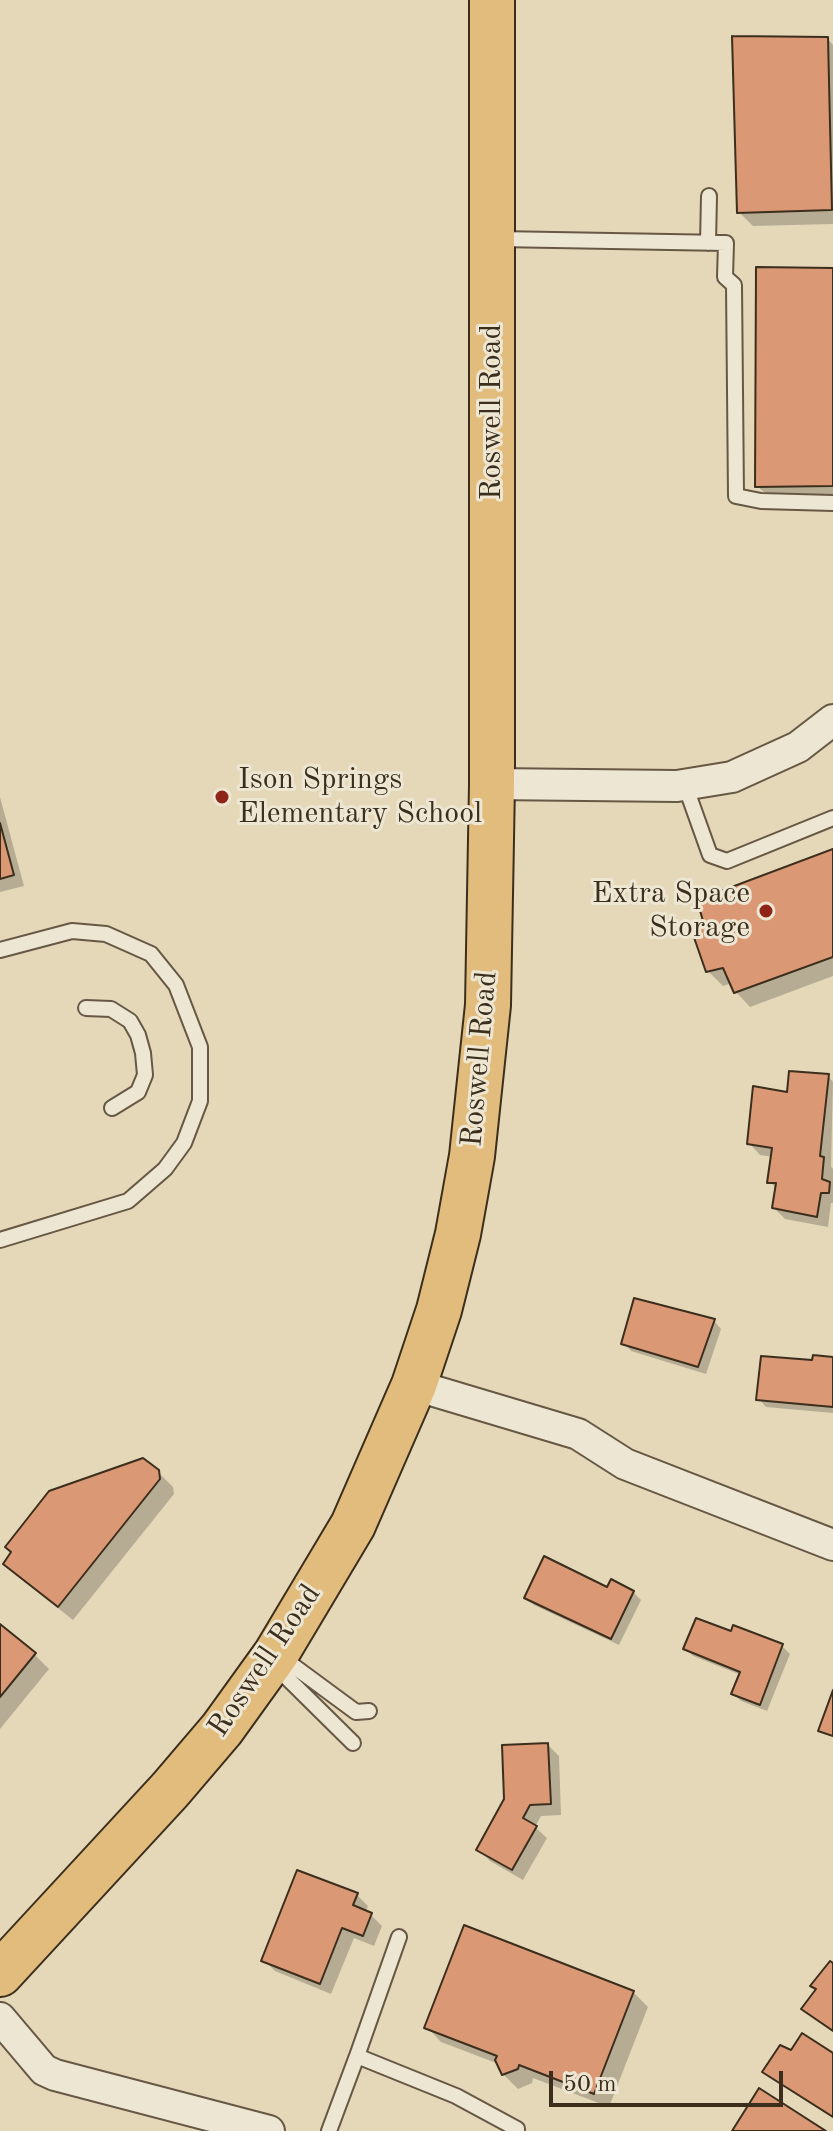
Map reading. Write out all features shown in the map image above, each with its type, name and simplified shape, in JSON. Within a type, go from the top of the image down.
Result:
[{"type":"main road","name":"Roswell Road","points":[[0,1974],[170,1790],[222,1729],[274,1658],[353,1525],[414,1385],[439,1310],[472,1156],[488,1005],[492,784],[492,0]]},
{"type":"street","points":[[492,784],[685,785],[732,777],[798,747],[833,720]]},
{"type":"street","points":[[414,1385],[578,1434],[625,1464],[833,1545]]},
{"type":"street","points":[[0,2018],[44,2070],[55,2075],[269,2131]]},
{"type":"lane","points":[[708,243],[709,196]]},
{"type":"lane","points":[[492,239],[726,243],[725,277],[734,285],[736,496],[761,501],[833,503]]},
{"type":"lane","points":[[685,785],[710,855],[727,861],[833,818]]},
{"type":"lane","points":[[0,950],[72,931],[106,934],[151,954],[176,985],[200,1047],[200,1101],[184,1143],[165,1169],[128,1201],[0,1240]]},
{"type":"lane","points":[[86,1008],[111,1009],[130,1021],[141,1044],[145,1075],[138,1092],[112,1108]]},
{"type":"lane","points":[[274,1658],[356,1712],[369,1711]]},
{"type":"lane","points":[[274,1658],[353,1743]]},
{"type":"lane","points":[[329,2131],[399,1937]]},
{"type":"lane","points":[[357,2056],[456,2096],[517,2131]]},
{"type":"building","points":[[732,36],[828,37],[832,210],[737,213]]},
{"type":"building","points":[[756,267],[833,268],[833,486],[755,487]]},
{"type":"building","points":[[0,823],[14,875],[0,879]]},
{"type":"building","name":"Extra Space Storage","points":[[833,849],[833,957],[734,993],[723,968],[706,972],[690,926],[703,921],[697,900]]},
{"type":"building","points":[[789,1071],[829,1074],[820,1156],[824,1157],[822,1179],[830,1182],[829,1193],[821,1193],[817,1217],[772,1208],[776,1183],[767,1183],[772,1148],[747,1144],[753,1086],[787,1092]]},
{"type":"building","points":[[634,1298],[715,1319],[698,1367],[621,1344]]},
{"type":"building","points":[[813,1355],[833,1357],[833,1407],[756,1400],[761,1356],[812,1360]]},
{"type":"building","points":[[143,1458],[159,1470],[160,1479],[58,1607],[3,1564],[11,1552],[5,1547],[49,1491]]},
{"type":"building","points":[[544,1556],[607,1587],[611,1579],[634,1591],[611,1639],[524,1598]]},
{"type":"building","points":[[696,1618],[731,1631],[733,1625],[783,1644],[760,1705],[731,1694],[740,1672],[683,1649]]},
{"type":"building","points":[[0,1624],[36,1653],[0,1697]]},
{"type":"building","points":[[833,1690],[833,1736],[818,1731]]},
{"type":"building","points":[[548,1743],[551,1804],[530,1805],[523,1818],[537,1826],[512,1870],[476,1850],[504,1799],[502,1745]]},
{"type":"building","points":[[297,1870],[358,1893],[353,1905],[372,1913],[363,1936],[342,1928],[320,1984],[261,1961]]},
{"type":"building","points":[[464,1925],[634,1991],[594,2094],[519,2065],[518,2069],[502,2075],[495,2060],[497,2056],[424,2028]]},
{"type":"building","points":[[830,1961],[833,1963],[833,2031],[801,2009],[816,1989],[810,1986]]},
{"type":"building","points":[[802,2033],[833,2053],[833,2117],[762,2072],[780,2045],[791,2050]]},
{"type":"building","points":[[759,2088],[826,2131],[732,2131]]},
{"type":"place","name":"Ison Springs Elementary School","points":[[222,797]]},
{"type":"place","name":"Extra Space Storage","points":[[766,911]]}]
